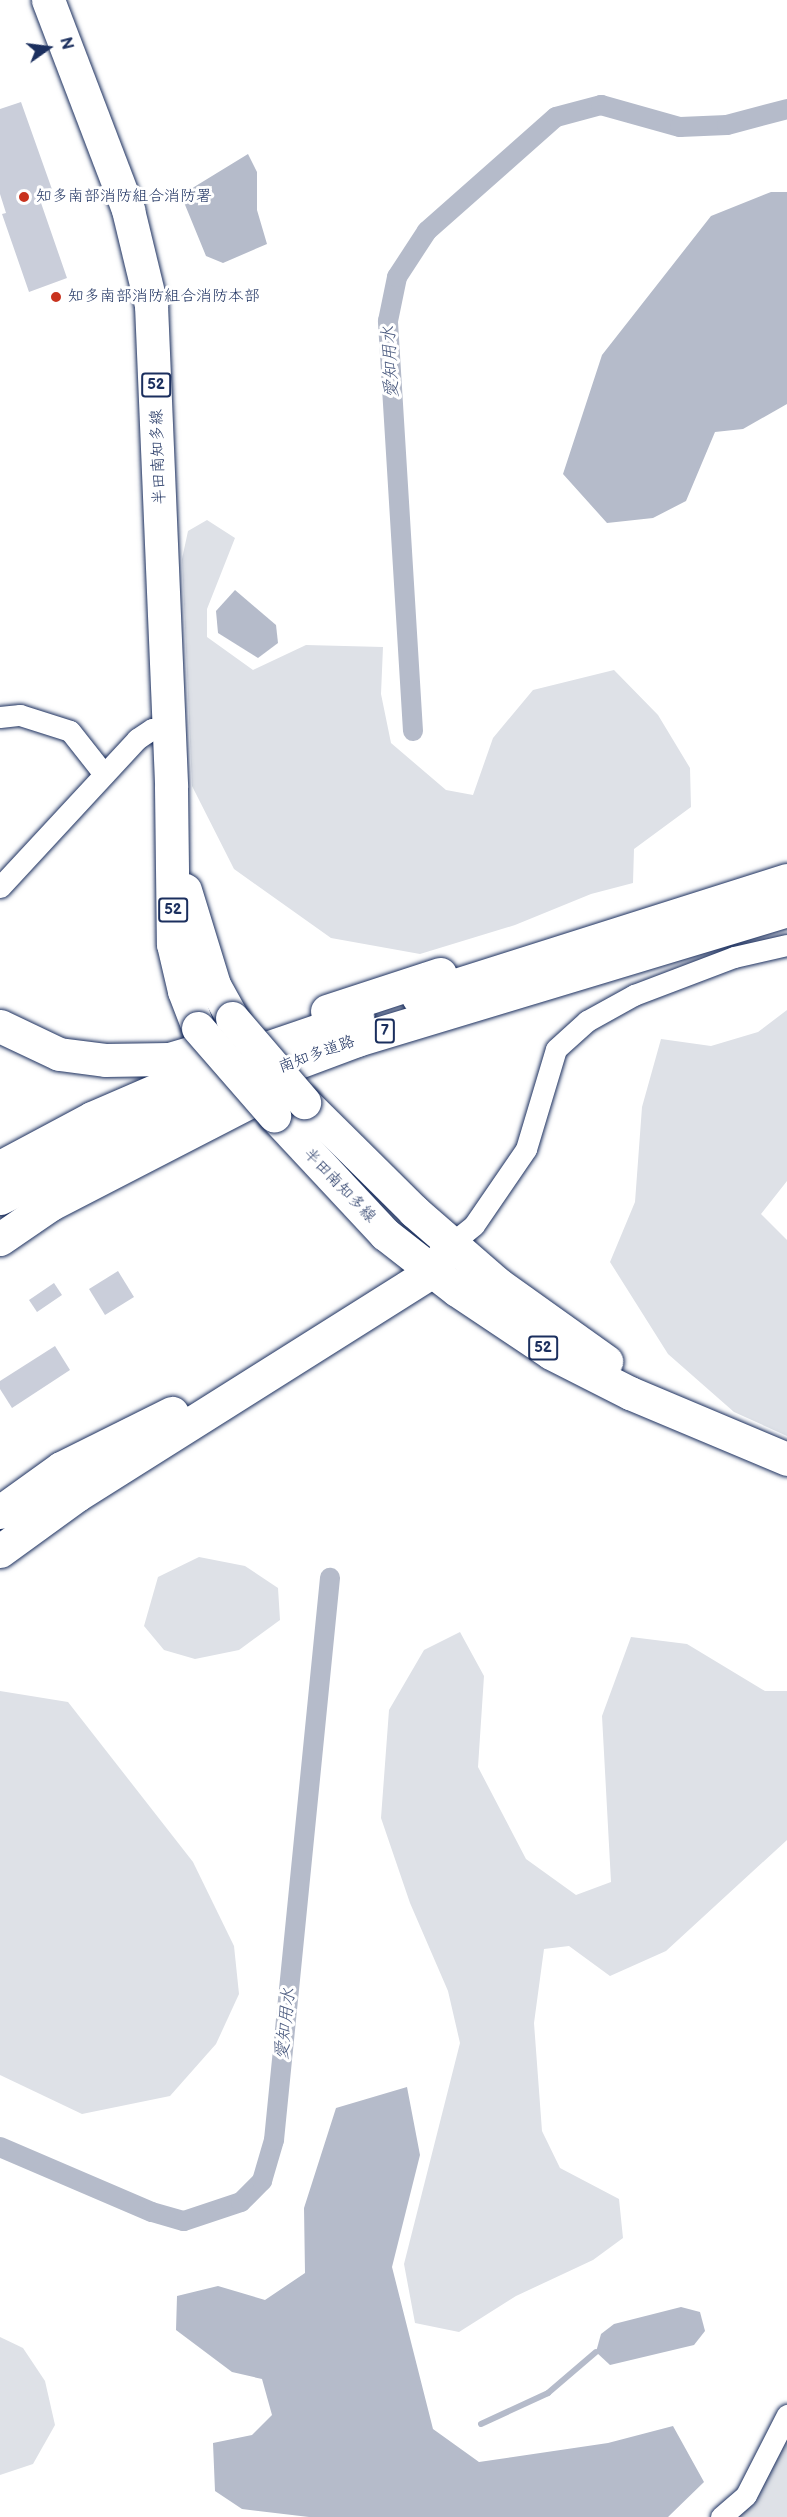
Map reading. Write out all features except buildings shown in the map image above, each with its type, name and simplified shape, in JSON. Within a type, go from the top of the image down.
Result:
[{"type":"main road","name":"半田南知多線","points":[[48,0],[128,210],[151,305],[171,787],[173,944],[184,991],[198,1028],[335,1184],[385,1233],[423,1264],[551,1353],[630,1393],[787,1459]]},
{"type":"main road","name":"半田南知多線","points":[[171,787],[185,892],[214,985],[231,1018],[304,1102],[498,1284],[596,1356],[683,1400],[720,1430]]},
{"type":"main road","name":"南知多道路","points":[[0,1167],[92,1118],[205,1069],[566,949],[787,880]]},
{"type":"main road","name":"南知多道路","points":[[0,1198],[194,1101],[357,1040],[787,910]]},
{"type":"main road","points":[[0,1026],[59,1054],[105,1060],[169,1059],[269,1030],[539,942],[566,949]]},
{"type":"main road","points":[[0,1239],[51,1204],[210,1119],[342,1062],[357,1040]]},
{"type":"main road","points":[[2,1550],[77,1495],[452,1243]]},
{"type":"main road","points":[[0,1512],[61,1468],[196,1401],[423,1264]]},
{"type":"street","points":[[0,717],[20,715],[70,731],[104,774]]},
{"type":"street","points":[[0,887],[137,739],[152,729],[168,726]]},
{"type":"street","points":[[452,1243],[474,1225],[526,1149],[556,1049],[587,1021],[634,995],[734,957],[787,945]]},
{"type":"street","points":[[722,2517],[746,2495],[787,2415]]},
{"type":"shaded area","points":[[207,520],[235,538],[207,609],[207,637],[253,670],[306,645],[383,647],[381,694],[391,743],[446,790],[473,795],[493,738],[533,690],[614,670],[658,715],[690,768],[691,807],[634,849],[633,883],[591,894],[515,925],[420,954],[331,938],[234,869],[192,786],[182,559],[188,531]]},
{"type":"shaded area","points":[[787,1010],[787,1181],[761,1214],[787,1240],[787,1436],[734,1412],[668,1354],[610,1262],[635,1202],[642,1107],[661,1039],[711,1046],[758,1032]]},
{"type":"shaded area","points":[[199,1557],[245,1566],[278,1588],[280,1620],[239,1650],[195,1659],[164,1650],[144,1626],[158,1577]]},
{"type":"shaded area","points":[[460,1632],[484,1676],[478,1767],[526,1859],[576,1895],[611,1882],[602,1716],[631,1637],[687,1644],[765,1691],[787,1691],[787,1840],[666,1951],[610,1976],[569,1946],[544,1949],[534,2023],[542,2131],[560,2168],[619,2199],[623,2238],[593,2260],[516,2296],[459,2332],[415,2323],[404,2264],[460,2043],[448,1991],[410,1903],[381,1818],[389,1710],[424,1650]]},
{"type":"shaded area","points":[[0,1691],[68,1702],[193,1862],[234,1946],[239,1994],[216,2044],[170,2096],[82,2114],[0,2075]]},
{"type":"shaded area","points":[[0,2337],[23,2348],[45,2381],[55,2425],[33,2464],[0,2475]]},
{"type":"shaded area","points":[[787,2431],[787,2517],[734,2517]]},
{"type":"water","points":[[248,154],[257,172],[257,210],[267,244],[223,263],[206,256],[181,195]]},
{"type":"water","points":[[771,192],[787,192],[787,404],[743,429],[715,432],[686,501],[653,518],[607,523],[563,474],[602,355],[711,216]]},
{"type":"water","points":[[235,590],[276,625],[278,643],[258,658],[218,633],[216,611]]},
{"type":"water","points":[[407,2087],[420,2155],[392,2267],[433,2429],[479,2462],[608,2443],[673,2426],[704,2482],[668,2517],[309,2517],[242,2509],[215,2491],[213,2443],[252,2435],[272,2415],[262,2379],[232,2372],[176,2330],[177,2296],[218,2286],[265,2300],[305,2273],[304,2208],[336,2108]]},
{"type":"water","points":[[681,2307],[700,2312],[705,2331],[694,2345],[610,2365],[596,2352],[601,2334],[614,2324]]},
{"type":"waterway","name":"愛知用水","points":[[413,731],[388,321],[397,277],[427,231],[556,117],[601,105],[680,127],[727,125],[787,109]]},
{"type":"waterway","name":"愛知用水","points":[[0,2147],[152,2212],[184,2221],[241,2202],[262,2181],[274,2140],[330,1578]]},
{"type":"waterway","points":[[481,2424],[548,2393],[596,2352]]},
{"type":"place","name":"知多南部消防組合消防署","points":[[24,197]]},
{"type":"place","name":"知多南部消防組合消防本部","points":[[56,297]]}]
